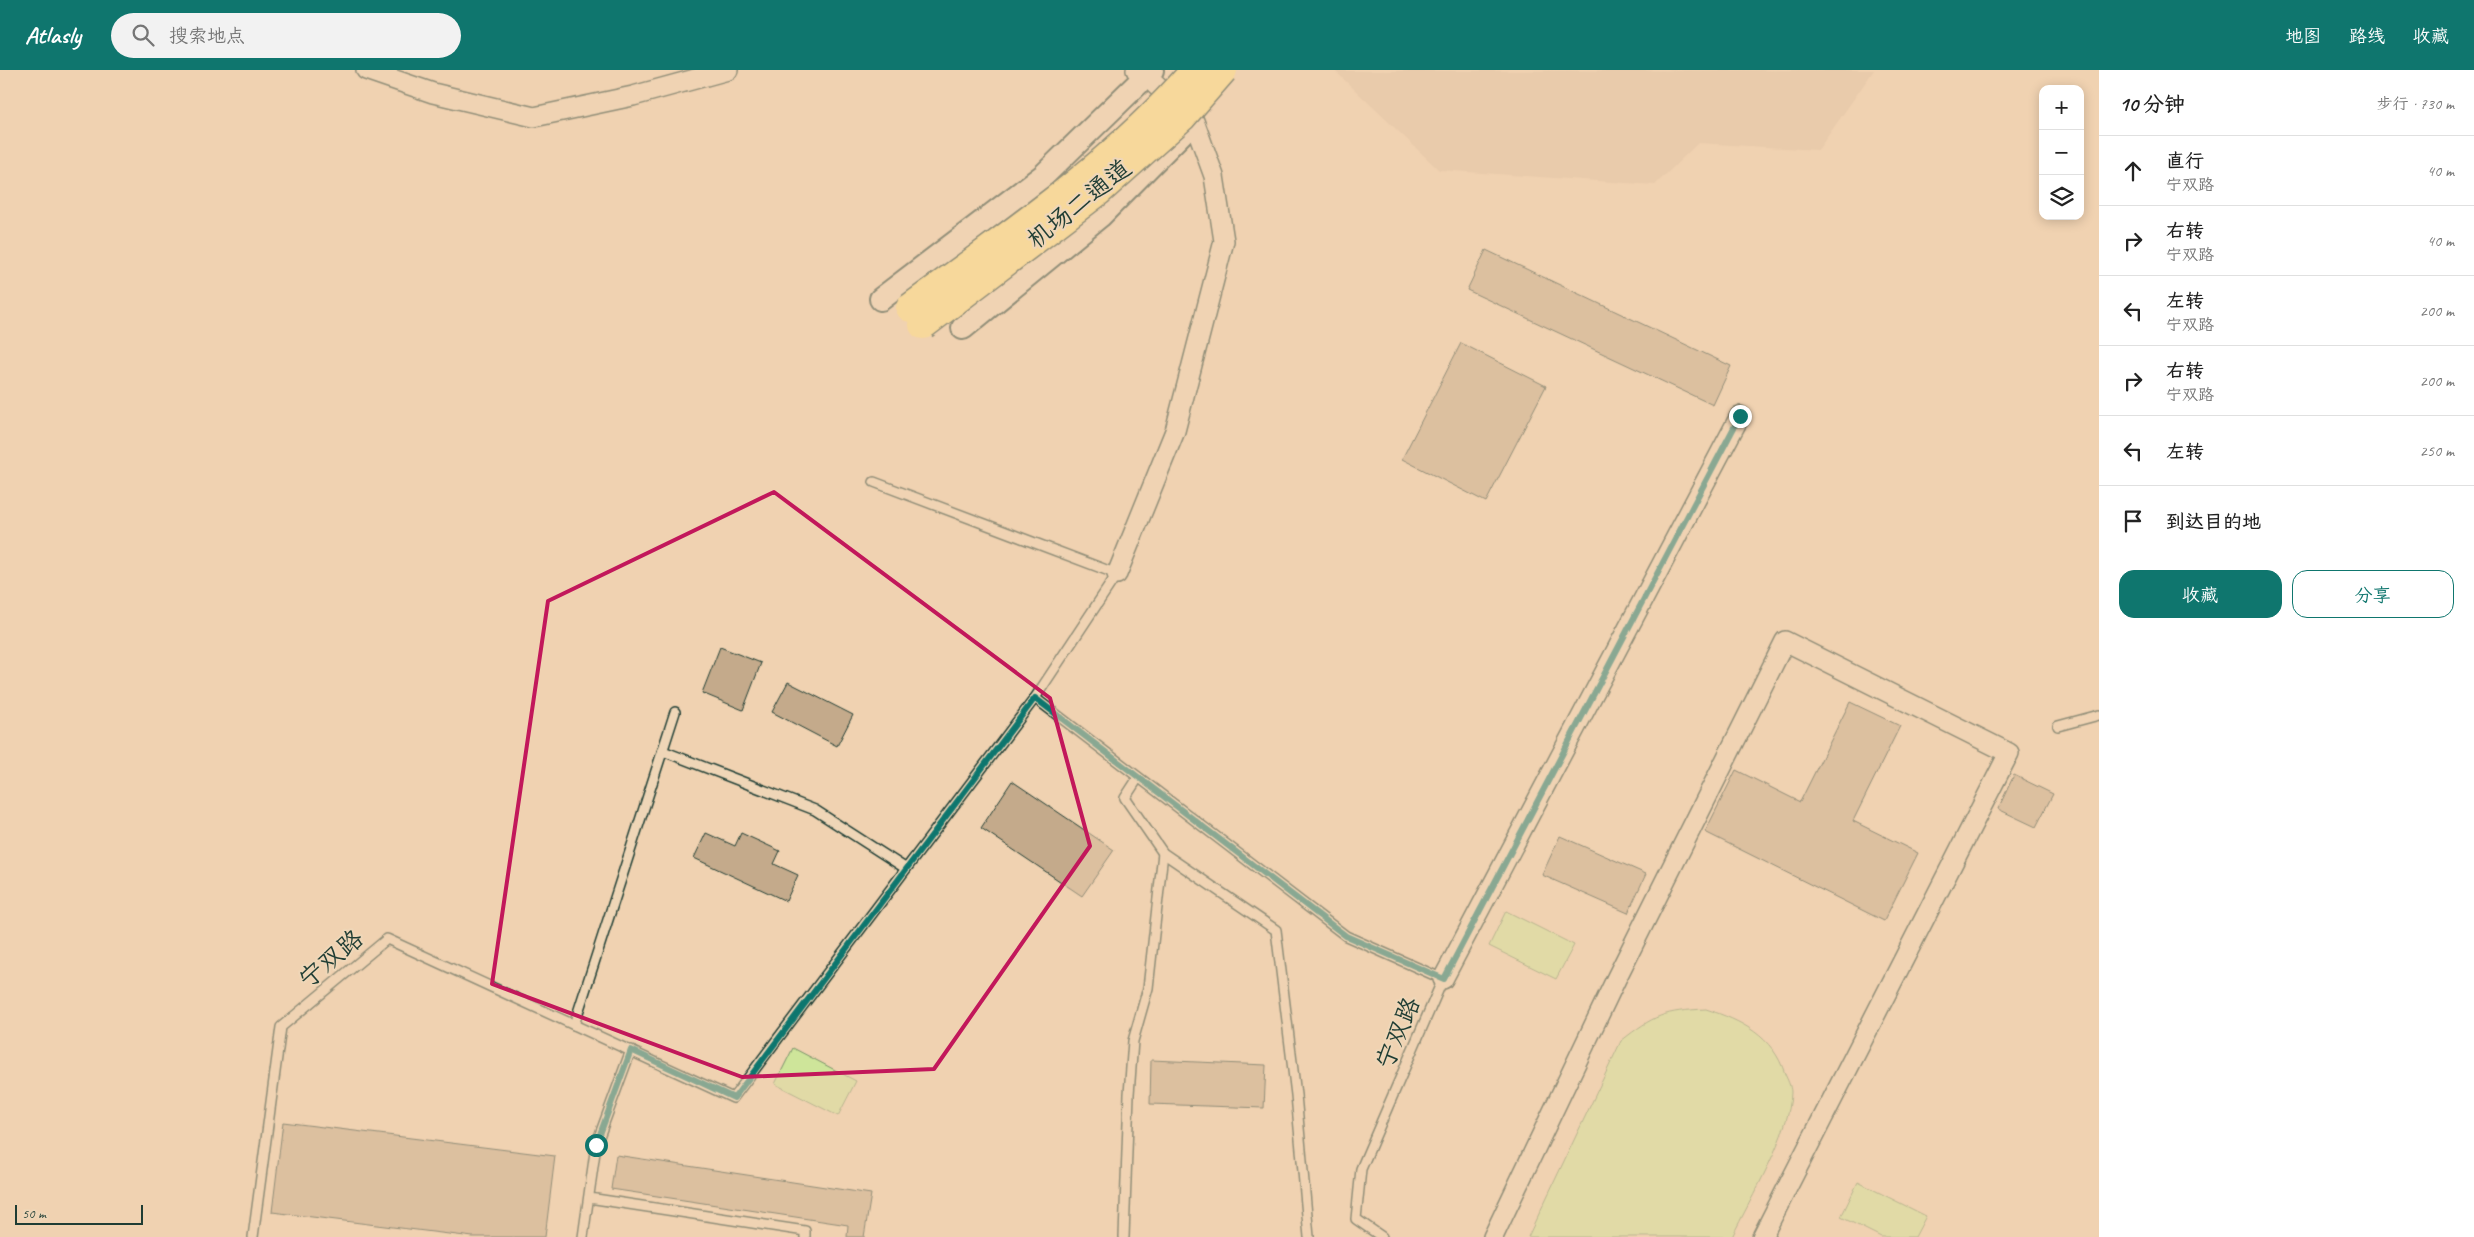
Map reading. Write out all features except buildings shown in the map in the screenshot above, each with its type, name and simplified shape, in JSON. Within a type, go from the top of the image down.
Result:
[{"type":"highway","name":"机场二通道","points":[[1195,70],[1168,101],[1086,177],[917,317],[1100,191],[1182,117],[1223,70]]},
{"type":"street","points":[[366,70],[433,93],[534,117],[633,96],[728,70]]},
{"type":"street","points":[[963,328],[1100,216],[1194,121],[1238,70]]},
{"type":"street","points":[[881,299],[1044,175],[1145,72],[1194,121],[1214,176],[1224,240],[1175,431],[1117,574]]},
{"type":"street","points":[[1444,979],[1740,416]]},
{"type":"street","points":[[1493,1237],[1613,986],[1785,641],[2009,753],[1762,1237]]},
{"type":"lane","points":[[874,482],[1117,574],[1035,698]]},
{"type":"lane","name":"宁双路","points":[[253,1237],[281,1027],[387,939],[734,1098],[905,868],[1035,698],[1346,936],[1444,979],[1361,1168],[1356,1219],[1382,1237]]},
{"type":"lane","points":[[574,1024],[675,712]]},
{"type":"lane","points":[[2058,726],[2099,715]]},
{"type":"lane","points":[[663,751],[815,810],[905,868]]},
{"type":"lane","points":[[1138,778],[1126,798],[1163,853],[1276,930],[1296,1095],[1309,1237]]},
{"type":"lane","points":[[1124,1237],[1129,1094],[1133,1041],[1148,988],[1163,853]]},
{"type":"lane","points":[[583,1237],[596,1145],[631,1050]]},
{"type":"lane","points":[[589,1198],[806,1231],[805,1237]]},
{"type":"highlighted area","points":[[774,492],[1050,698],[1090,846],[934,1069],[742,1077],[492,984],[548,601]]},
{"type":"shaded area","points":[[1874,70],[1818,150],[1698,143],[1655,185],[1439,170],[1335,71]]},
{"type":"green space","points":[[1506,911],[1574,945],[1556,979],[1489,946]]},
{"type":"green space","points":[[1706,1009],[1744,1025],[1764,1040],[1780,1061],[1791,1090],[1789,1108],[1777,1145],[1732,1237],[1528,1237],[1621,1041],[1642,1025],[1660,1016],[1680,1011]]},
{"type":"green space","points":[[793,1048],[856,1081],[838,1116],[775,1084]]},
{"type":"green space","points":[[1858,1182],[1926,1216],[1915,1237],[1881,1237],[1841,1217]]},
{"type":"route","points":[[596,1145],[631,1050],[734,1098],[847,945],[1035,698],[1346,936],[1444,979],[1740,416]]}]
